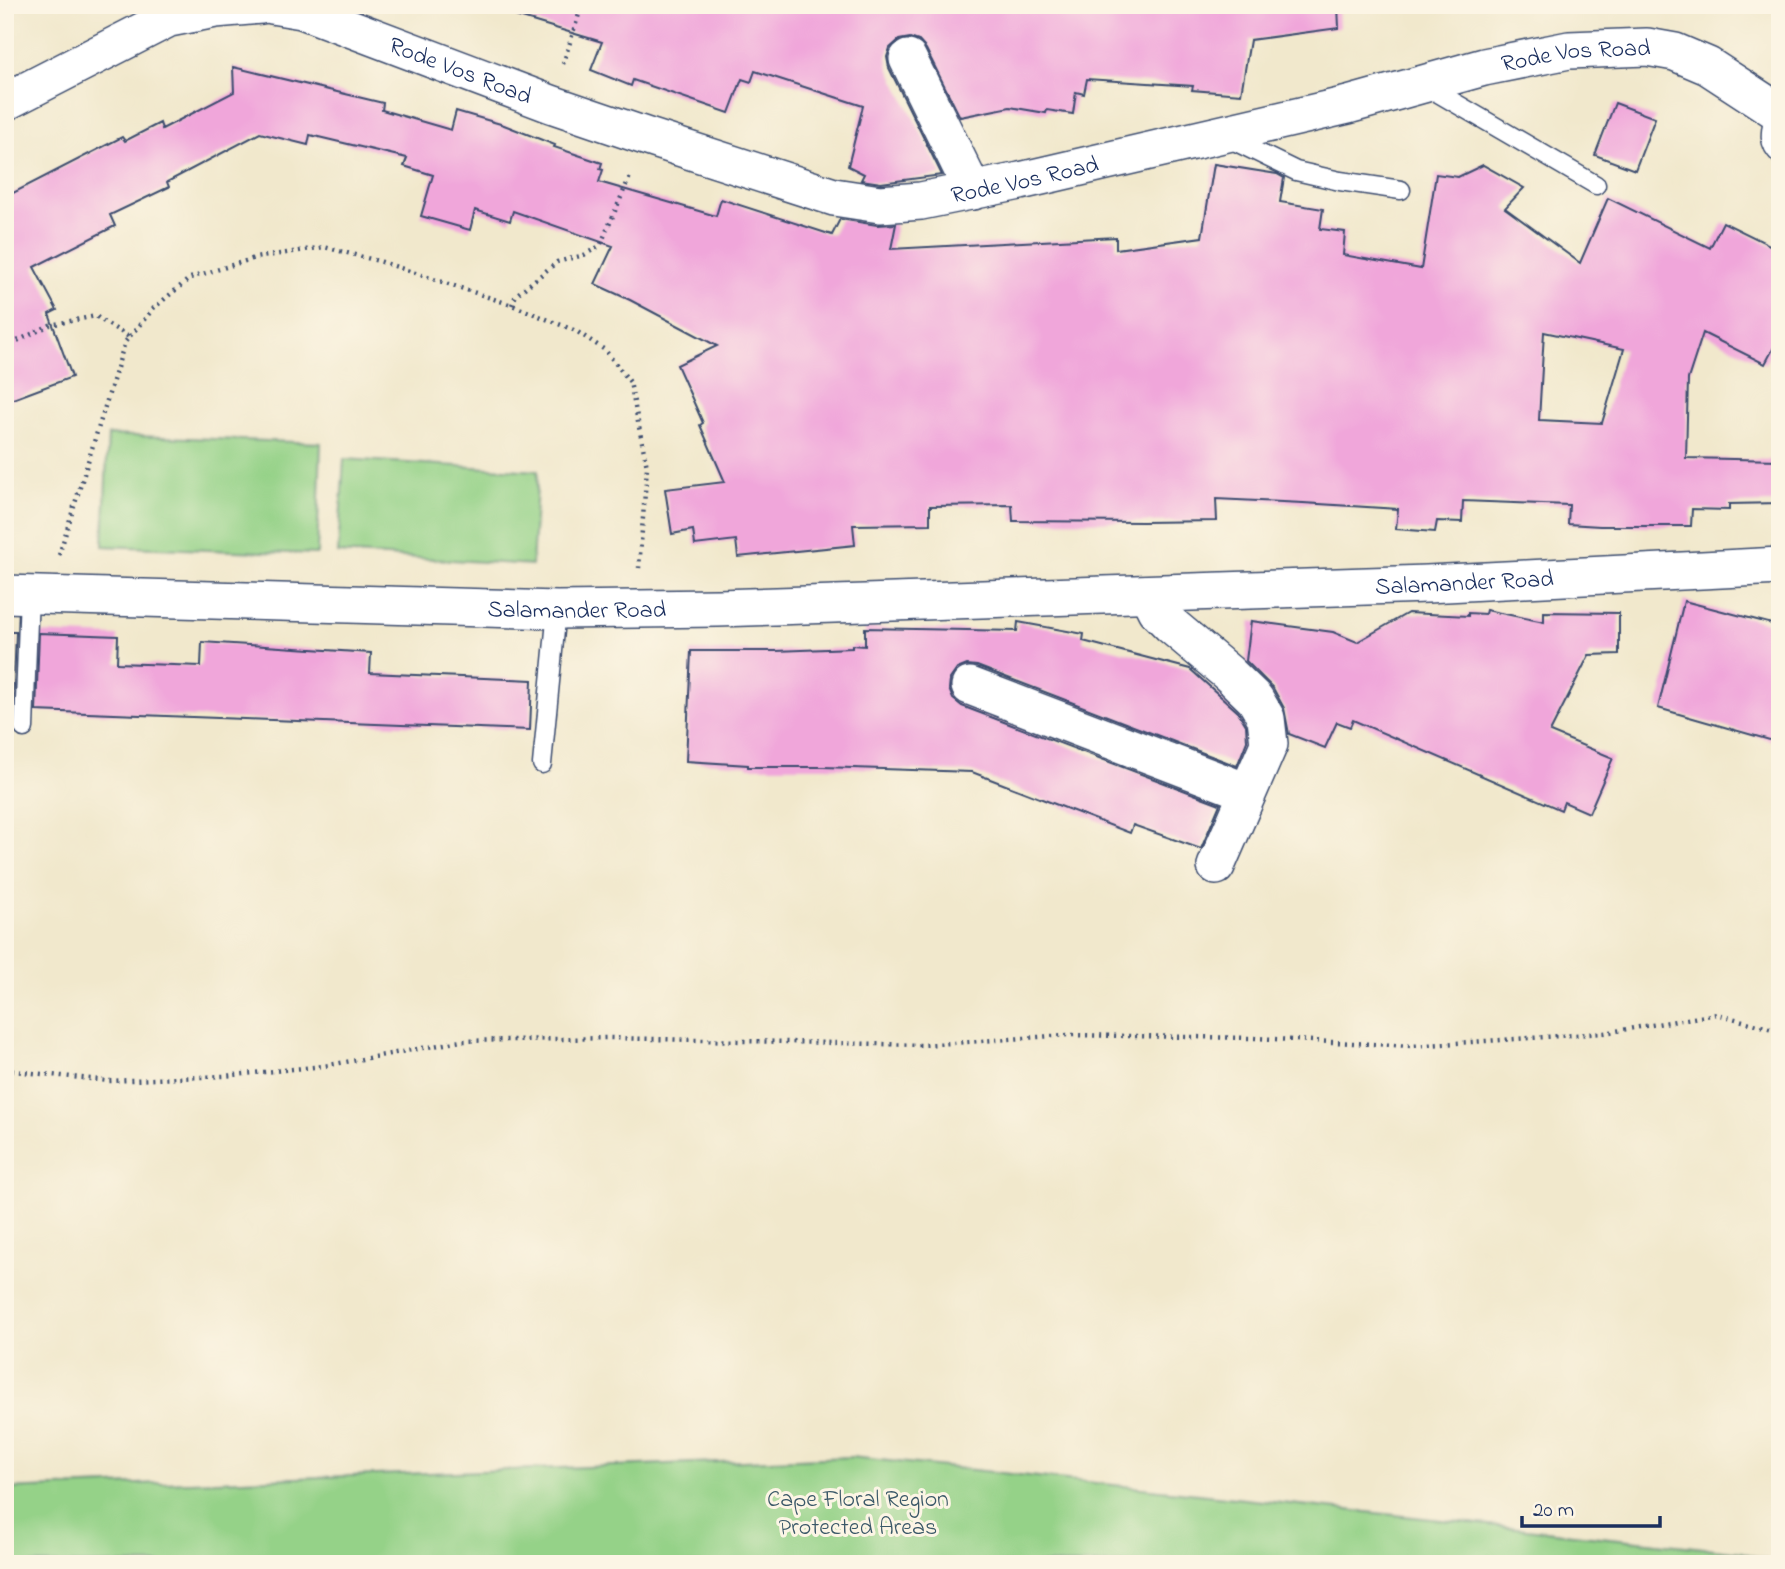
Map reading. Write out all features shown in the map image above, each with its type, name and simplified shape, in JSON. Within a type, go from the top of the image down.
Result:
[{"type":"street","points":[[5,102],[169,19],[215,9],[261,5]]},
{"type":"street","name":"Rode Vos Road","points":[[272,5],[302,10],[551,104],[719,161],[834,197],[880,204],[921,201],[973,191],[1348,105],[1484,67],[1569,50],[1647,47],[1675,52],[1707,66],[1777,111]]},
{"type":"street","points":[[908,59],[973,191]]},
{"type":"street","name":"Salamander Road","points":[[17,594],[557,610],[718,608],[1427,584],[1780,566]]},
{"type":"street","points":[[1148,594],[1156,610],[1255,699],[1263,711],[1269,732],[1269,744],[1216,866]]},
{"type":"street","points":[[970,686],[1247,792]]},
{"type":"lane","points":[[1423,85],[1596,185]]},
{"type":"lane","points":[[1777,111],[1770,137],[1771,146],[1780,155]]},
{"type":"lane","points":[[1220,134],[1296,171],[1401,190]]},
{"type":"lane","points":[[17,594],[24,728]]},
{"type":"lane","points":[[542,764],[557,610]]},
{"type":"path","points":[[563,66],[582,5]]},
{"type":"path","points":[[512,305],[516,296],[557,262],[584,255],[600,246],[631,174]]},
{"type":"path","points":[[58,559],[113,378],[129,337],[154,308],[190,278],[255,258],[324,247],[382,262],[512,305],[576,331],[605,350],[630,382],[647,467],[638,578]]},
{"type":"path","points":[[5,347],[50,325],[96,316],[129,337]]},
{"type":"path","points":[[5,1070],[109,1081],[224,1076],[324,1066],[461,1041],[609,1038],[923,1045],[1067,1035],[1254,1038],[1412,1046],[1604,1033],[1717,1014],[1780,1031]]},
{"type":"green space","points":[[108,435],[321,443],[317,554],[103,546]]},
{"type":"green space","points":[[344,459],[538,471],[532,565],[338,553]]},
{"type":"green space","name":"Cape Floral Region Protected Areas","points":[[851,1457],[1741,1552],[1778,1564],[5,1564],[5,1489]]},
{"type":"building","points":[[514,5],[1338,5],[1339,28],[1250,40],[1241,94],[1192,90],[1193,86],[1087,79],[1084,94],[1076,92],[1073,114],[1010,107],[960,117],[926,49],[919,41],[910,38],[899,40],[890,48],[887,57],[889,68],[942,175],[881,183],[861,180],[864,174],[848,166],[863,106],[755,71],[751,82],[742,79],[729,113],[633,80],[631,86],[591,70],[602,42],[512,15]]},
{"type":"building","points":[[233,67],[383,103],[382,110],[451,130],[456,111],[504,125],[555,145],[554,147],[602,163],[599,182],[716,216],[721,199],[832,235],[840,219],[877,225],[896,224],[891,249],[1116,237],[1116,249],[1202,237],[1214,164],[1277,174],[1284,178],[1280,202],[1323,209],[1320,229],[1345,232],[1343,255],[1421,269],[1436,174],[1458,177],[1483,165],[1524,188],[1505,208],[1580,263],[1608,198],[1710,248],[1723,222],[1780,250],[1780,336],[1765,364],[1703,333],[1688,379],[1686,458],[1780,460],[1780,503],[1729,504],[1729,510],[1692,509],[1691,526],[1600,526],[1568,524],[1569,505],[1463,501],[1462,522],[1437,521],[1435,532],[1396,529],[1398,509],[1303,503],[1216,499],[1217,521],[1143,522],[1013,521],[1012,505],[930,506],[930,524],[853,525],[855,545],[738,557],[736,540],[695,545],[693,530],[672,534],[665,489],[725,482],[677,365],[717,346],[595,284],[613,246],[513,211],[510,221],[475,210],[470,230],[421,216],[433,175],[404,166],[407,158],[310,135],[308,145],[260,133],[167,182],[169,187],[110,215],[115,226],[34,267],[57,310],[49,314],[72,377],[5,402],[5,197],[122,137],[125,141],[160,123],[162,129],[234,92]],"holes":[[[1544,332],[1624,349],[1602,423],[1539,420]]]},
{"type":"building","points":[[1615,103],[1655,118],[1635,170],[1595,155]]},
{"type":"building","points":[[1684,601],[1780,626],[1780,743],[1658,708]]},
{"type":"building","points":[[1486,610],[1544,622],[1544,612],[1619,613],[1619,654],[1589,655],[1550,732],[1613,758],[1589,813],[1564,802],[1561,810],[1353,720],[1350,727],[1337,722],[1325,748],[1289,734],[1284,708],[1273,688],[1246,661],[1251,621],[1333,632],[1357,642],[1408,613],[1468,616],[1468,613],[1485,614]]},
{"type":"building","points":[[1018,622],[1084,634],[1083,641],[1190,669],[1238,712],[1246,725],[1247,741],[1237,766],[977,666],[967,665],[957,669],[950,679],[949,689],[953,699],[962,706],[1220,804],[1201,849],[1133,825],[1130,833],[972,772],[748,767],[686,761],[691,651],[852,648],[852,645],[865,646],[865,628],[1017,631]]},
{"type":"building","points":[[5,632],[16,632],[13,711],[5,712]]},
{"type":"building","points":[[39,633],[118,636],[117,663],[201,666],[202,642],[371,653],[370,673],[532,680],[530,730],[36,711]]}]
